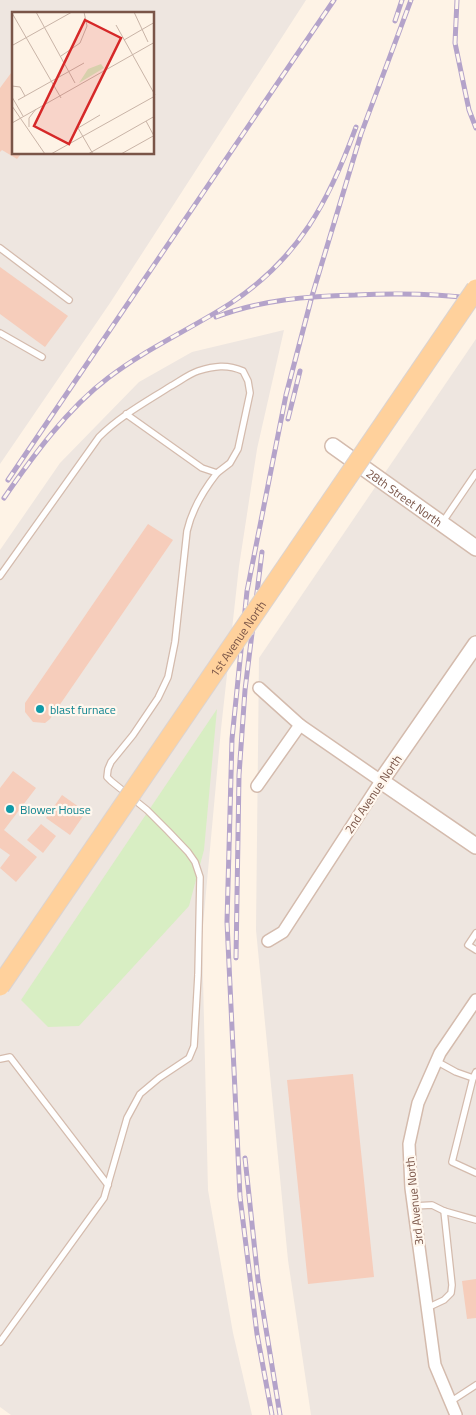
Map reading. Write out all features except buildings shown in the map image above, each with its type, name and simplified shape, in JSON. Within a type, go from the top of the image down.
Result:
[{"type":"main road","name":"1st Avenue North","points":[[0,986],[476,289]]},
{"type":"street","name":"28th Street North","points":[[333,446],[476,548]]},
{"type":"street","name":"2nd Avenue North","points":[[268,940],[282,932],[381,781],[476,644]]},
{"type":"street","points":[[259,688],[300,725],[476,846]]},
{"type":"street","points":[[257,786],[300,725]]},
{"type":"street","name":"3rd Avenue North","points":[[456,1415],[435,1365],[414,1206],[409,1144],[418,1103],[436,1061],[476,1000]]},
{"type":"lane","points":[[0,248],[69,300]]},
{"type":"lane","points":[[0,333],[42,357]]},
{"type":"lane","points":[[0,576],[99,437],[126,414],[196,372],[216,367],[232,366],[243,371],[248,381],[250,393],[238,449],[230,463],[217,473],[202,493],[190,517],[175,642],[168,677],[158,698],[133,735],[111,762],[107,777],[147,810],[188,852],[195,862],[200,877],[194,1046],[188,1058],[140,1094],[127,1118],[104,1198],[0,1342]]},
{"type":"lane","points":[[126,414],[202,468],[217,473]]},
{"type":"lane","points":[[442,524],[476,473]]},
{"type":"lane","points":[[476,933],[468,945],[476,950]]},
{"type":"lane","points":[[0,1059],[10,1058],[108,1185]]},
{"type":"lane","points":[[436,1061],[456,1072],[474,1075],[452,1162],[476,1172]]},
{"type":"lane","points":[[414,1206],[432,1206],[476,1220]]},
{"type":"lane","points":[[427,1308],[444,1300],[451,1292],[444,1211]]},
{"type":"lane","points":[[450,1402],[476,1385]]},
{"type":"shaded area","points":[[0,0],[306,0],[110,303],[0,464]]},
{"type":"shaded area","points":[[284,330],[257,449],[239,566],[221,729],[202,936],[208,1190],[233,1333],[252,1415],[11,1415],[0,1407],[0,550],[60,463],[139,382],[192,352]]},
{"type":"shaded area","points":[[476,339],[476,1415],[311,1415],[288,1260],[256,930],[259,658]]},
{"type":"green space","points":[[217,709],[204,850],[189,906],[79,1026],[48,1027],[21,1000]]},
{"type":"railway","points":[[8,480],[334,0]]},
{"type":"railway","points":[[395,21],[402,0]]},
{"type":"railway","points":[[272,1415],[257,1334],[240,1197],[227,922],[232,739],[247,591],[286,395],[312,296],[361,134],[411,0]]},
{"type":"railway","points":[[457,0],[455,43],[469,110],[476,128]]},
{"type":"railway","points":[[4,498],[52,434],[93,390],[138,357],[231,303],[255,286],[275,267],[309,226],[323,203],[346,154],[356,127]]},
{"type":"railway","points":[[216,317],[267,303],[320,296],[416,294],[476,299]]},
{"type":"railway","points":[[288,419],[300,371]]},
{"type":"railway","points":[[236,958],[239,775],[245,690],[262,552]]},
{"type":"railway","points":[[245,1158],[258,1280],[280,1415]]},
{"type":"place","name":"blast furnace","points":[[40,709]]},
{"type":"place","name":"Blower House","points":[[10,809]]}]
